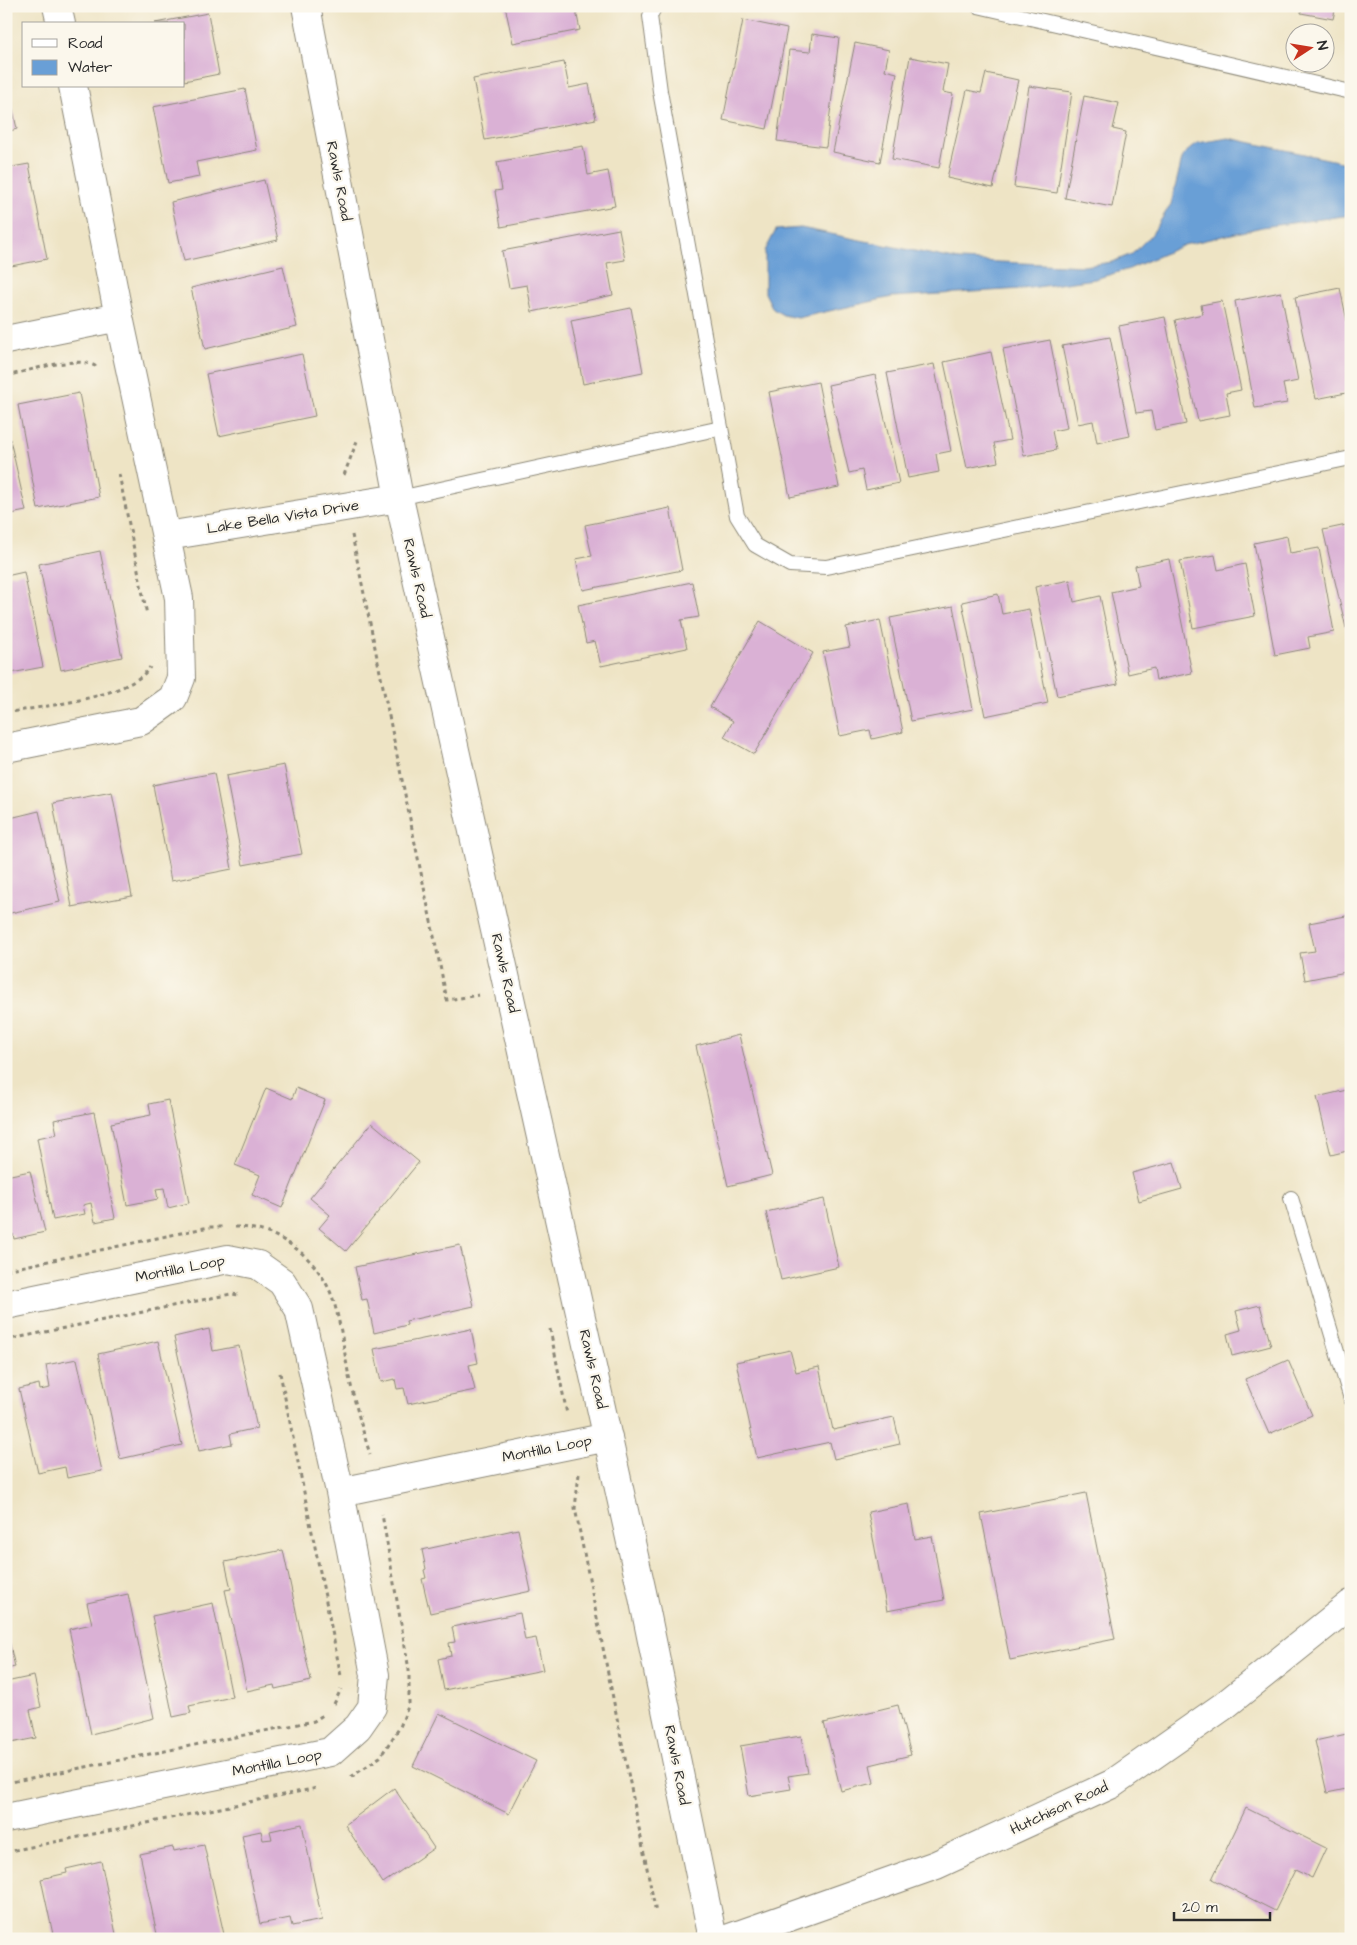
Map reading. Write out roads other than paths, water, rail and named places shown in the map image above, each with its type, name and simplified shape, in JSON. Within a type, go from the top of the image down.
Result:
[{"type":"street","points":[[57,6],[61,22]]},
{"type":"street","name":"Rawls Road","points":[[306,6],[399,498],[642,1592],[713,1939]]},
{"type":"street","points":[[6,748],[141,721],[173,698],[182,678],[179,598],[119,317],[73,88]]},
{"type":"street","points":[[6,340],[119,317]]},
{"type":"street","name":"Lake Bella Vista Drive","points":[[167,536],[399,498]]},
{"type":"street","name":"Montilla Loop","points":[[6,1305],[228,1258],[258,1265],[282,1282],[298,1309],[340,1492],[375,1675],[372,1707],[358,1727],[330,1752],[6,1818]]},
{"type":"street","name":"Montilla Loop","points":[[340,1492],[608,1437]]},
{"type":"street","name":"Hutchison Road","points":[[727,1939],[936,1865],[1112,1784],[1224,1705],[1351,1604]]},
{"type":"lane","points":[[655,6],[650,16],[660,90],[737,516],[755,545],[790,565],[826,567],[1351,458]]},
{"type":"lane","points":[[978,6],[1351,92]]},
{"type":"lane","points":[[399,498],[721,428]]},
{"type":"lane","points":[[1291,1198],[1351,1399]]},
{"type":"water","points":[[1229,138],[1351,164],[1351,215],[1262,227],[1184,245],[1129,269],[1095,279],[1022,289],[892,297],[798,318],[783,315],[773,309],[765,293],[765,251],[776,230],[801,228],[959,260],[1084,266],[1112,262],[1132,254],[1152,234],[1171,204],[1183,155],[1197,143]]}]
